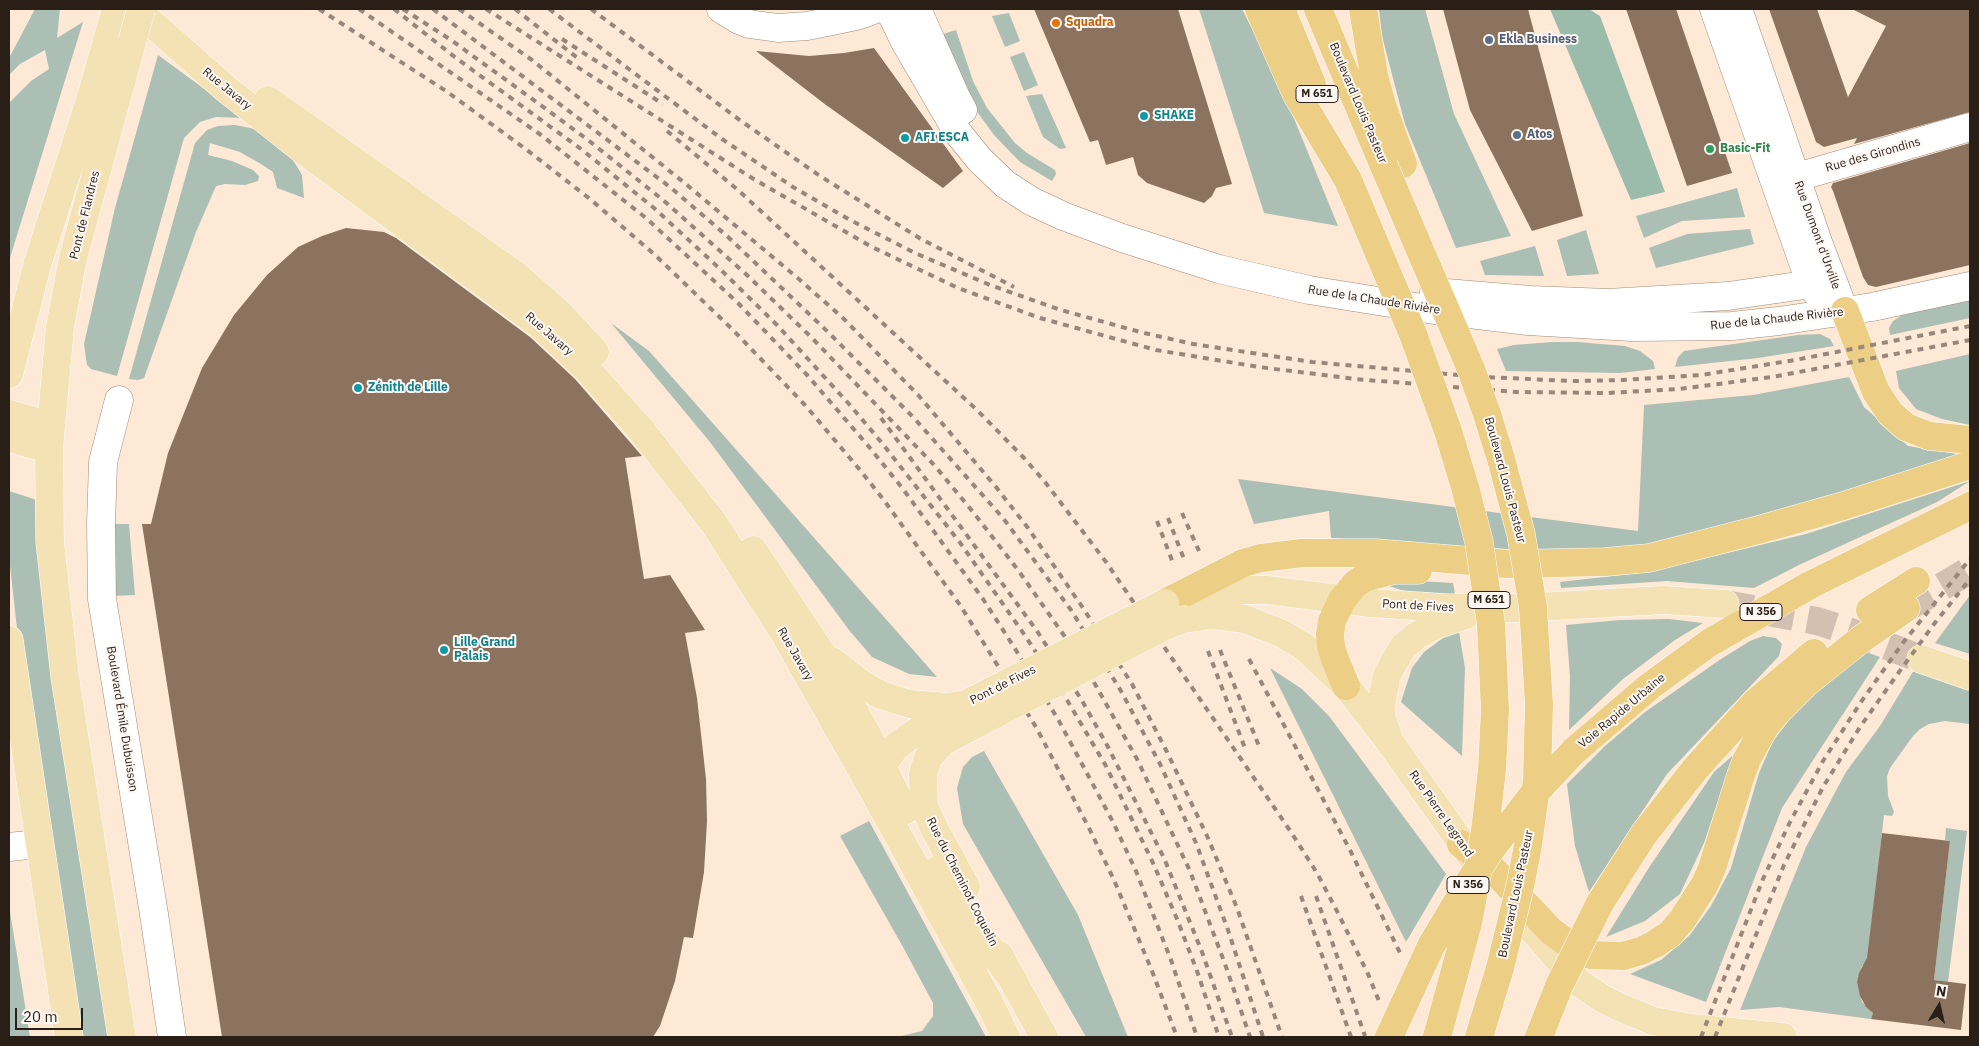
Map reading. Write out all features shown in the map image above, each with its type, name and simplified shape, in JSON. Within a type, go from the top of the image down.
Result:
[{"type":"highway","points":[[1259,9],[1296,94],[1348,180]]},
{"type":"highway","name":"M 651","points":[[1281,9],[1325,114],[1348,180],[1413,334],[1448,431],[1465,487],[1478,542],[1491,624],[1495,710],[1492,770],[1485,831],[1468,923],[1437,1037]]},
{"type":"highway","name":"Boulevard Louis Pasteur","points":[[1318,9],[1472,332],[1471,369],[1501,460],[1521,534],[1533,608],[1539,704],[1536,780],[1528,845],[1513,920],[1479,1037]]},
{"type":"highway","points":[[1363,9],[1374,75],[1382,105],[1393,165]]},
{"type":"highway","points":[[1845,311],[1876,392],[1890,413],[1906,427],[1930,436],[1970,440]]},
{"type":"highway","points":[[1175,611],[1243,563],[1283,555],[1322,552],[1375,553],[1507,564],[1597,562],[1649,558],[1836,508],[1970,465]]},
{"type":"highway","name":"Voie Rapide Urbaine","points":[[1389,1037],[1431,946],[1468,884],[1489,852],[1526,803],[1574,751],[1650,686],[1718,638],[1810,585],[1970,506]]},
{"type":"highway","points":[[1346,686],[1331,646],[1330,634],[1332,621],[1342,600],[1355,584],[1364,578],[1394,570],[1478,568],[1507,564]]},
{"type":"highway","points":[[1539,1037],[1559,986],[1600,903],[1633,850],[1670,800],[1725,734],[1755,703],[1858,618],[1916,581]]},
{"type":"highway","points":[[1462,844],[1488,864],[1551,931],[1577,950],[1606,957],[1623,956],[1641,951],[1655,944],[1670,934],[1682,920],[1704,884],[1712,868],[1747,759],[1766,725],[1806,683],[1867,634],[1906,608]]},
{"type":"main road","name":"Pont de Flandres","points":[[9,374],[34,278],[91,97],[119,27],[140,12]]},
{"type":"main road","name":"Rue Javary","points":[[140,12],[238,78],[496,260],[537,292],[558,312],[635,398],[715,498],[769,573],[822,654],[857,740],[860,757],[877,784],[904,767],[928,758]]},
{"type":"main road","name":"Rue Javary","points":[[140,12],[225,88],[307,153],[527,314],[554,336],[586,368],[641,430],[718,529],[784,633],[857,740]]},
{"type":"main road","name":"Pont de Flandres","points":[[50,437],[60,327],[119,27]]},
{"type":"main road","points":[[9,414],[50,437]]},
{"type":"main road","points":[[9,438],[50,437]]},
{"type":"main road","points":[[50,437],[50,542],[65,677],[122,1037]]},
{"type":"main road","name":"Pont de Fives","points":[[877,784],[896,746],[905,739],[970,715],[1163,627],[1175,611],[1182,597],[1232,590],[1267,590],[1370,603],[1447,608],[1518,608],[1663,600],[1725,604]]},
{"type":"main road","points":[[1390,741],[1382,719],[1383,693],[1387,675],[1403,648],[1416,636],[1433,626],[1466,615],[1518,608]]},
{"type":"main road","name":"Rue Pierre Legrand","points":[[1175,611],[1228,616],[1259,623],[1303,646],[1346,686],[1390,741],[1462,844],[1568,972],[1590,991],[1619,1007],[1653,1021],[1691,1028],[1773,1037]]},
{"type":"main road","points":[[9,640],[38,844],[69,1037]]},
{"type":"main road","name":"Rue Javary","points":[[822,654],[863,685],[881,694],[910,704],[947,707],[970,715]]},
{"type":"main road","points":[[1921,660],[1970,676]]},
{"type":"main road","points":[[928,758],[970,715]]},
{"type":"main road","name":"Rue du Cheminot Coquelin","points":[[928,758],[923,774],[924,806],[1007,972],[1044,1037]]},
{"type":"main road","points":[[877,784],[1006,1037]]},
{"type":"main road","name":"Rue du Cheminot Coquelin","points":[[877,784],[921,843],[947,888],[1007,972]]},
{"type":"street","points":[[721,9],[749,24],[778,28],[807,26],[860,15],[876,9]]},
{"type":"street","name":"Rue de la Chaude Rivière","points":[[889,9],[905,42],[958,133],[980,160],[1005,184],[1030,201],[1063,216],[1180,258],[1271,282],[1428,309],[1536,322],[1632,327],[1732,326],[1845,311],[1970,286]]},
{"type":"street","name":"Rue de la Chaude Rivière","points":[[917,9],[955,95],[970,123],[990,149],[1015,172],[1029,182],[1065,201],[1187,245],[1257,264],[1343,280],[1420,290],[1562,302],[1608,303],[1728,296],[1822,283]]},
{"type":"street","name":"Rue Dumont d'Urville","points":[[1714,9],[1786,180],[1822,283],[1845,311]]},
{"type":"street","name":"Rue Dumont d'Urville","points":[[1738,9],[1786,180]]},
{"type":"street","name":"Rue des Girondins","points":[[1786,180],[1970,127]]},
{"type":"street","name":"Boulevard Émile Dubuisson","points":[[119,400],[104,462],[101,524],[102,600],[154,914],[172,1037]]},
{"type":"street","points":[[9,847],[38,844]]},
{"type":"green space","points":[[35,9],[60,9],[57,38],[83,22],[9,261],[9,103],[31,81],[49,69],[45,50],[20,64],[9,75],[9,58]]},
{"type":"green space","points":[[1199,9],[1242,9],[1277,77],[1338,226],[1264,213]]},
{"type":"green space","points":[[1379,9],[1425,9],[1454,114],[1511,236],[1456,248],[1405,124],[1382,36]]},
{"type":"green space","points":[[1550,9],[1589,9],[1600,16],[1665,192],[1631,200]]},
{"type":"green space","points":[[1009,13],[1020,41],[1005,47],[992,16]]},
{"type":"green space","points":[[956,30],[973,81],[987,108],[1015,143],[1027,153],[1055,170],[1056,174],[1052,181],[1020,162],[994,135],[978,113],[963,85],[943,34]]},
{"type":"green space","points":[[1024,52],[1038,85],[1024,91],[1010,57]]},
{"type":"green space","points":[[158,55],[244,118],[216,117],[200,122],[184,138],[117,376],[91,369],[87,365],[84,344],[115,208]]},
{"type":"green space","points":[[1042,94],[1066,148],[1060,149],[1043,137],[1026,96]]},
{"type":"green space","points":[[235,125],[255,129],[290,155],[302,175],[304,198],[277,188],[273,172],[261,164],[240,152],[210,143],[208,155],[232,161],[253,170],[259,176],[258,181],[245,185],[225,184],[216,186],[196,232],[144,378],[138,380],[129,379],[195,143],[207,130],[218,126]]},
{"type":"green space","points":[[1737,188],[1745,217],[1682,221],[1644,238],[1636,216]]},
{"type":"green space","points":[[1750,229],[1754,244],[1656,268],[1649,248],[1687,234]]},
{"type":"green space","points":[[1586,230],[1599,274],[1567,276],[1557,240]]},
{"type":"green space","points":[[1535,246],[1544,276],[1485,275],[1480,261]]},
{"type":"green space","points":[[1970,300],[1970,318],[1890,335],[1889,328],[1893,321],[1902,315]]},
{"type":"green space","points":[[611,323],[649,351],[937,677],[909,674],[872,657],[849,630],[710,442]]},
{"type":"green space","points":[[1820,334],[1830,339],[1834,346],[1758,358],[1675,367],[1678,357],[1684,351],[1798,335]]},
{"type":"green space","points":[[1552,342],[1625,346],[1640,351],[1653,361],[1655,369],[1620,373],[1506,371],[1497,349],[1514,345]]},
{"type":"green space","points":[[1970,354],[1970,425],[1942,419],[1916,409],[1899,388],[1896,371]]},
{"type":"green space","points":[[1849,377],[1864,407],[1908,446],[1969,456],[1663,542],[1622,549],[1556,552],[1331,538],[1329,511],[1254,524],[1238,479],[1638,531],[1644,405],[1753,395]]},
{"type":"green space","points":[[1970,481],[1937,502],[1801,564],[1754,588],[1667,581],[1561,588],[1560,582],[1648,572],[1806,534]]},
{"type":"green space","points":[[9,491],[37,500],[110,1037],[79,1037],[17,629],[9,556]]},
{"type":"green space","points":[[112,524],[129,524],[135,595],[111,596]]},
{"type":"green space","points":[[1418,581],[1453,583],[1455,594],[1426,594],[1401,590],[1383,584]]},
{"type":"green space","points":[[1970,595],[1970,654],[1935,643]]},
{"type":"green space","points":[[1669,619],[1703,623],[1675,640],[1623,679],[1569,730],[1570,676],[1566,625],[1620,620]]},
{"type":"green space","points":[[1459,632],[1465,668],[1462,756],[1401,702],[1412,668],[1424,652],[1443,638]]},
{"type":"green space","points":[[1763,636],[1776,638],[1782,644],[1779,656],[1667,774],[1589,892],[1575,846],[1567,784],[1605,746],[1645,712],[1721,659],[1750,641]]},
{"type":"green space","points":[[1866,652],[1880,657],[1782,808],[1706,1002],[1630,974],[1661,960],[1689,936],[1711,906],[1731,868],[1759,773],[1773,741],[1797,710],[1835,674]]},
{"type":"green space","points":[[1270,668],[1302,689],[1329,716],[1446,874],[1406,942]]},
{"type":"green space","points":[[1914,670],[1970,689],[1970,724],[1945,721],[1929,724],[1920,729],[1890,768],[1887,776],[1888,796],[1894,812],[1892,816],[1884,815],[1867,966],[1862,966],[1857,982],[1862,1002],[1873,1013],[1871,1019],[1779,1007],[1740,1010],[1806,847],[1846,772],[1880,726]]},
{"type":"green space","points":[[1739,750],[1723,787],[1704,843],[1680,894],[1645,921],[1606,937],[1650,866],[1714,772]]},
{"type":"green space","points":[[984,751],[1078,915],[1128,1037],[1086,1037],[963,824],[957,788],[963,767],[972,757]]},
{"type":"green space","points":[[869,821],[986,1037],[898,1037],[922,1031],[933,1016],[933,1003],[840,836]]},
{"type":"green space","points":[[1946,828],[1967,831],[1948,982],[1934,980],[1950,841],[1945,840]]},
{"type":"green space","points":[[9,905],[30,1037],[9,1037]]},
{"type":"building","name":"SHAKE","points":[[1034,9],[1178,9],[1232,184],[1216,188],[1212,196],[1204,203],[1147,183],[1138,175],[1133,157],[1106,165],[1098,140],[1090,142]]},
{"type":"building","points":[[1443,9],[1528,9],[1583,216],[1532,231],[1470,110]]},
{"type":"building","points":[[1626,9],[1676,9],[1732,173],[1687,186]]},
{"type":"building","points":[[1769,9],[1817,9],[1848,97],[1886,26],[1852,9],[1970,9],[1970,112],[1854,144],[1857,138],[1824,147],[1816,142]]},
{"type":"building","name":"AFI ESCA","points":[[874,48],[963,171],[943,188],[826,105],[756,51],[809,56]]},
{"type":"building","points":[[1970,143],[1970,265],[1876,287],[1868,285],[1863,277],[1831,187],[1833,183]]},
{"type":"building","name":"Lille Grand Palais","points":[[346,228],[384,232],[396,238],[530,337],[575,379],[642,456],[625,458],[644,579],[670,575],[705,630],[685,633],[697,698],[706,779],[707,821],[704,872],[693,938],[684,937],[675,981],[660,1026],[653,1037],[222,1037],[142,524],[151,524],[168,453],[202,368],[234,315],[267,275],[298,247]]},
{"type":"building","points":[[1882,833],[1950,841],[1934,980],[1966,984],[1961,1030],[1871,1019],[1873,1013],[1866,1007],[1860,996],[1857,982],[1859,973],[1867,958]]},
{"type":"tunnel","points":[[1906,608],[1970,570]]},
{"type":"tunnel","points":[[1725,604],[1817,621],[1921,659]]},
{"type":"railway","points":[[319,9],[446,91],[590,199],[654,254],[733,330],[805,405],[860,470],[960,605],[1036,727],[1114,880],[1177,1037]]},
{"type":"railway","points":[[359,9],[541,135],[646,218],[738,303],[808,376],[870,448],[903,489],[983,599],[1059,721],[1113,822],[1136,871],[1171,960],[1197,1037]]},
{"type":"railway","points":[[394,9],[456,58],[581,149],[654,208],[777,325],[882,443],[961,544],[1026,637],[1067,700],[1106,766],[1154,865],[1177,919],[1219,1037]]},
{"type":"railway","points":[[403,9],[451,40],[546,109],[663,200],[748,276],[812,338],[935,466],[973,512],[1018,570],[1082,661],[1137,759],[1190,871],[1250,1037]]},
{"type":"railway","points":[[433,9],[670,187],[727,236],[828,332],[914,418],[1003,518],[1071,610],[1121,691],[1160,764],[1196,843],[1228,930],[1263,1037]]},
{"type":"railway","points":[[459,9],[532,60],[687,185],[844,319],[919,396],[996,487],[1028,528],[1132,684],[1208,838],[1237,908],[1282,1037]]},
{"type":"railway","points":[[486,9],[752,178],[870,246],[958,288],[1040,318],[1156,350],[1259,367],[1355,379],[1516,392],[1607,393],[1679,389],[1772,377],[1970,340]]},
{"type":"railway","points":[[515,9],[580,60]]},
{"type":"railway","points":[[549,9],[722,139],[793,187],[850,220],[915,253],[990,285],[1061,310],[1140,332],[1193,344],[1312,362],[1482,377],[1574,381],[1623,380],[1701,375],[1795,360],[1970,326]]},
{"type":"railway","points":[[591,9],[741,121],[820,176],[921,239],[1014,287]]},
{"type":"railway","points":[[562,39],[663,104]]},
{"type":"railway","points":[[667,131],[738,190],[977,410],[1045,482],[1106,562],[1291,832],[1317,873],[1339,915],[1379,1001]]},
{"type":"railway","points":[[881,418],[1037,631],[1081,699],[1107,745],[1164,858],[1202,952],[1232,1037]]},
{"type":"railway","points":[[1182,513],[1199,551]]},
{"type":"railway","points":[[1168,518],[1184,559]]},
{"type":"railway","points":[[1157,521],[1173,563]]},
{"type":"railway","points":[[1701,1037],[1763,879],[1790,822],[1823,761],[1861,702],[1902,644],[1970,559]]},
{"type":"railway","points":[[1715,1037],[1784,865],[1823,787],[1860,727],[1934,624],[1970,579]]},
{"type":"railway","points":[[1220,650],[1259,746]]},
{"type":"railway","points":[[1208,651],[1246,751]]},
{"type":"railway","points":[[1249,659],[1351,852],[1401,955]]},
{"type":"railway","points":[[1301,896],[1351,1037]]},
{"type":"railway","points":[[1316,896],[1365,1036]]},
{"type":"place","name":"Squadra","points":[[1056,23]]},
{"type":"place","name":"Ekla Business","points":[[1489,40]]},
{"type":"place","name":"SHAKE","points":[[1144,116]]},
{"type":"place","name":"Atos","points":[[1517,135]]},
{"type":"place","name":"AFI ESCA","points":[[905,138]]},
{"type":"place","name":"Basic-Fit","points":[[1710,149]]},
{"type":"place","name":"Zénith de Lille","points":[[358,388]]},
{"type":"place","name":"Lille Grand Palais","points":[[444,650]]}]
